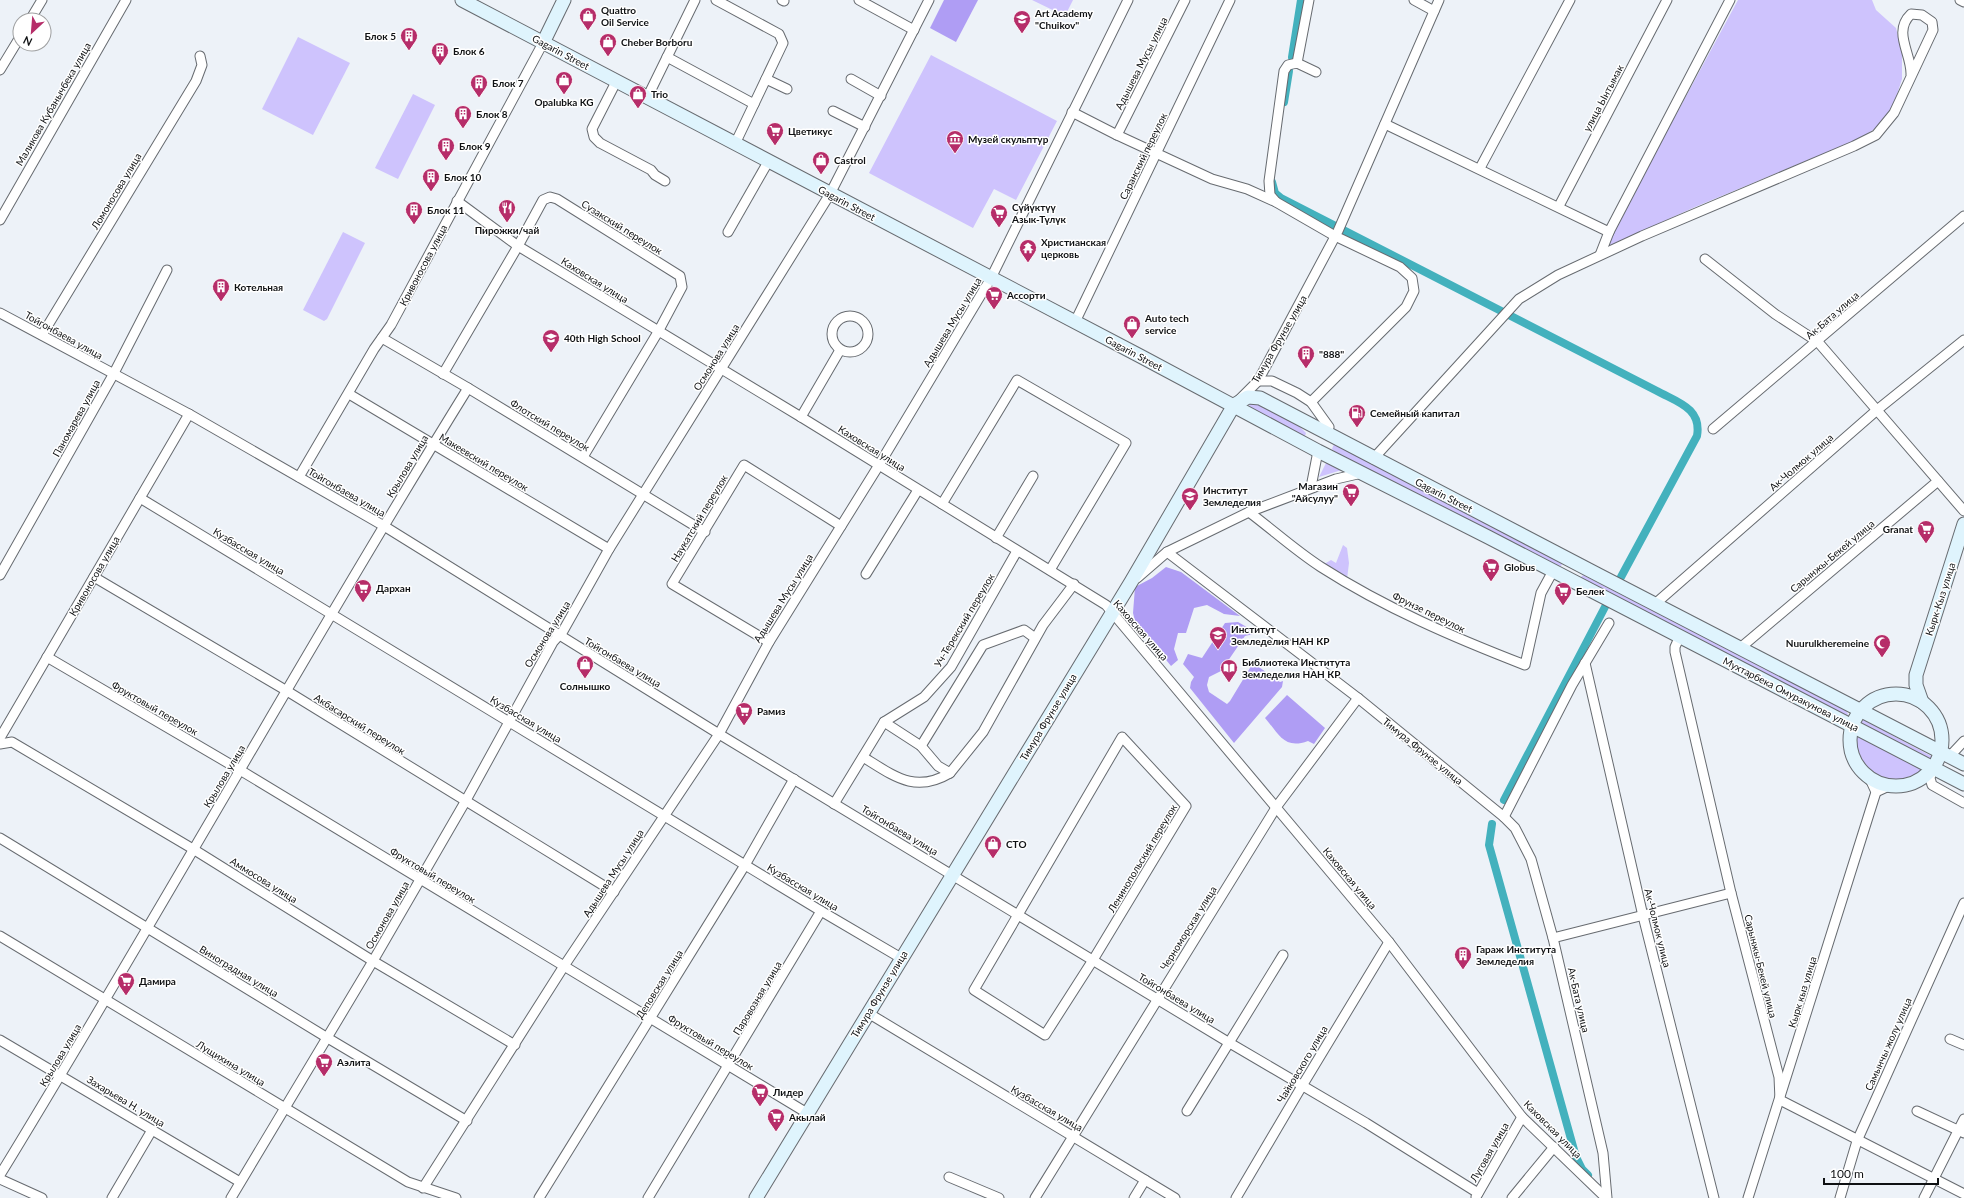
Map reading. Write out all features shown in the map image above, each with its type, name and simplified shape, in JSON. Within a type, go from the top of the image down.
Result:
[{"type":"main road","name":"Gagarin Street","points":[[462,0],[768,162],[1234,405],[1318,451],[1618,604]]},
{"type":"main road","name":"Кривоносова улица","points":[[543,43],[564,0]]},
{"type":"main road","name":"Gagarin Street","points":[[1234,405],[1248,397],[1260,398],[1373,459],[1655,604]]},
{"type":"main road","name":"Тимура Фрунзе улица","points":[[756,1198],[1131,582],[1234,405]]},
{"type":"main road","points":[[1318,451],[1326,433]]},
{"type":"main road","name":"Кырк-Кыз улица","points":[[1894,694],[1910,684],[1916,675],[1964,524]]},
{"type":"main road","name":"Мухтарбека Омуракунова улица","points":[[1618,604],[1964,784]]},
{"type":"main road","name":"Мухтарбека Омуракунова улица","points":[[1655,604],[1964,764]]},
{"type":"main road","name":"Кырк-Кыз улица","points":[[1916,675],[1916,686],[1922,702]]},
{"type":"main road","points":[[1894,694],[1910,696],[1922,702],[1932,711],[1940,726],[1945,754],[1924,777],[1913,783],[1897,787],[1889,786],[1870,778],[1859,768],[1851,752],[1849,734],[1860,710],[1874,699],[1894,694]]},
{"type":"street","points":[[35,12],[42,0]]},
{"type":"street","name":"Маликова Кубанычбека улица","points":[[0,220],[126,0]]},
{"type":"street","points":[[647,98],[695,0]]},
{"type":"street","points":[[716,0],[780,34],[783,42],[735,144]]},
{"type":"street","points":[[859,0],[914,30]]},
{"type":"street","name":"Осмонова улица","points":[[231,1198],[326,1037],[373,961],[465,802],[553,642],[563,630],[609,549],[830,194],[866,127],[929,0]]},
{"type":"street","name":"Адышева Мусы улица","points":[[423,1188],[467,1121],[564,966],[664,814],[719,734],[769,642],[879,465],[991,278],[1128,0]]},
{"type":"street","name":"Адышева Мусы улица","points":[[1117,135],[1185,0]]},
{"type":"street","name":"Саранский переулок","points":[[1075,322],[1230,0]]},
{"type":"street","points":[[1297,63],[1309,0]]},
{"type":"street","points":[[1414,0],[1434,10]]},
{"type":"street","name":"Тимура Фрунзе улица","points":[[1234,405],[1258,381],[1338,231],[1439,0]]},
{"type":"street","points":[[1480,168],[1570,0]]},
{"type":"street","name":"улица Ынтымак","points":[[1559,206],[1667,0]]},
{"type":"street","points":[[1600,255],[1610,232],[1730,0]]},
{"type":"street","points":[[1960,0],[1964,2]]},
{"type":"street","points":[[1373,459],[1519,300],[1558,275],[1600,255],[1854,146],[1876,135],[1894,113],[1933,30],[1932,22],[1922,15],[1911,14],[1907,18],[1903,29],[1902,41],[1912,67],[1911,75]]},
{"type":"street","name":"Кривоносова улица","points":[[299,477],[394,319],[543,43]]},
{"type":"street","points":[[0,70],[12,50]]},
{"type":"street","name":"Ломоносова улица","points":[[42,335],[196,81],[202,65],[200,56]]},
{"type":"street","points":[[667,57],[754,104]]},
{"type":"street","points":[[1276,202],[1270,195],[1269,182],[1284,72],[1288,65],[1297,63],[1316,72]]},
{"type":"street","points":[[766,79],[787,89]]},
{"type":"street","points":[[851,79],[881,96]]},
{"type":"street","points":[[616,82],[592,129],[594,137],[600,143],[651,170],[655,176],[665,182]]},
{"type":"street","points":[[833,111],[866,127]]},
{"type":"street","points":[[1072,112],[1117,135],[1212,179],[1247,189],[1338,231],[1400,267],[1412,278],[1414,290],[1406,307],[1311,402]]},
{"type":"street","points":[[1385,124],[1480,168],[1610,232]]},
{"type":"street","points":[[728,232],[768,162]]},
{"type":"street","name":"Сузакский переулок","points":[[443,374],[518,246],[543,200],[550,198],[557,199],[680,276],[682,287],[658,332],[583,457]]},
{"type":"street","name":"Каховская улица","points":[[457,201],[518,246],[658,332],[801,417],[1106,605],[1277,806],[1389,942],[1522,1116],[1606,1198]]},
{"type":"street","name":"Ак-Бата улица","points":[[1713,429],[1818,342],[1964,216]]},
{"type":"street","points":[[1705,259],[1774,314],[1818,342],[1964,511]]},
{"type":"street","name":"Паномарева улица","points":[[0,575],[113,374],[167,270]]},
{"type":"street","name":"Тойгонбаева улица","points":[[0,313],[189,414],[384,526],[559,636],[834,804],[1228,1042],[1366,1123],[1477,1195]]},
{"type":"street","points":[[846,317],[858,318],[867,329],[866,343],[856,351],[850,352],[840,350],[832,339],[833,327],[837,321],[846,317]]},
{"type":"street","name":"Флотский переулок","points":[[382,338],[583,457],[705,532]]},
{"type":"street","name":"Ак-Чолмок улица","points":[[1655,604],[1877,410],[1964,340]]},
{"type":"street","points":[[801,417],[840,350]]},
{"type":"street","points":[[942,504],[1017,380],[1126,443],[1050,570]]},
{"type":"street","points":[[1258,381],[1272,381],[1289,388],[1311,402],[1329,427],[1326,433]]},
{"type":"street","name":"Крылова улица","points":[[0,1175],[106,1000],[146,927],[384,526],[468,388]]},
{"type":"street","name":"Макеевский переулок","points":[[349,394],[609,549]]},
{"type":"street","name":"Кривоносова улица","points":[[0,738],[189,414]]},
{"type":"street","points":[[1311,487],[1318,451]]},
{"type":"street","name":"Наукатский переулок","points":[[769,642],[672,584],[705,532],[744,465],[841,526]]},
{"type":"street","points":[[1131,582],[1167,552],[1249,512],[1311,487],[1346,476],[1363,473]]},
{"type":"street","points":[[996,538],[1033,476]]},
{"type":"street","name":"Сарынжы-Бекей улица","points":[[1740,648],[1938,481]]},
{"type":"street","points":[[866,574],[918,490]]},
{"type":"street","name":"Кузбасская улица","points":[[140,498],[901,958]]},
{"type":"street","name":"Фрунзе переулок","points":[[1249,512],[1321,567],[1397,610],[1468,642],[1525,665],[1542,593],[1553,571]]},
{"type":"street","name":"Уч-Терекский переулок","points":[[834,804],[884,722],[924,697],[951,667],[1017,551]]},
{"type":"street","name":"Тимура Фрунзе улица","points":[[1167,552],[1358,698],[1504,817]]},
{"type":"street","name":"Акбасарский переулок","points":[[94,577],[287,691],[465,802],[614,892]]},
{"type":"street","points":[[863,757],[893,776],[911,782],[932,782],[950,773],[982,732],[1035,638],[1074,584]]},
{"type":"street","points":[[1504,817],[1585,663],[1609,622]]},
{"type":"street","points":[[921,746],[982,645],[1024,630],[1035,638]]},
{"type":"street","name":"Сарынжы-Бекей улица","points":[[1680,636],[1675,647],[1675,652],[1731,894],[1779,1077],[1780,1100]]},
{"type":"street","name":"Фруктовый переулок","points":[[47,657],[240,770],[419,880],[807,1113]]},
{"type":"street","name":"Ак-Чолмок улица","points":[[1585,663],[1643,916],[1714,1198]]},
{"type":"street","name":"Черноморская улица","points":[[1035,1198],[1277,806],[1358,698]]},
{"type":"street","points":[[884,722],[921,746],[938,766],[950,773]]},
{"type":"street","name":"Ленинопольский переулок","points":[[1122,737],[1186,806],[1046,1035],[974,990],[1019,915],[1122,737]]},
{"type":"street","points":[[1945,754],[1964,741]]},
{"type":"street","name":"Аммосова улица","points":[[0,744],[12,742],[193,849],[373,961],[514,1045]]},
{"type":"street","points":[[1933,768],[1930,778],[1932,785],[1964,803]]},
{"type":"street","points":[[1870,778],[1876,792],[1889,786]]},
{"type":"street","name":"Деповская улица","points":[[539,1198],[746,865],[794,779]]},
{"type":"street","name":"Кырк кыз улица","points":[[1748,1198],[1876,792]]},
{"type":"street","name":"Ак-Бата улица","points":[[1504,817],[1515,828],[1531,858],[1553,938],[1603,1153],[1606,1198]]},
{"type":"street","name":"Виноградная улица","points":[[0,838],[326,1037],[467,1121]]},
{"type":"street","points":[[1553,938],[1731,894]]},
{"type":"street","name":"Самынчы жолу улица","points":[[1840,1198],[1857,1141],[1964,903]]},
{"type":"street","name":"Паровозная улица","points":[[648,1198],[729,1066],[821,911]]},
{"type":"street","name":"Лущихина улица","points":[[0,936],[408,1182],[456,1198]]},
{"type":"street","name":"Чайковского улица","points":[[1236,1198],[1389,942]]},
{"type":"street","points":[[1187,1111],[1228,1042],[1283,955]]},
{"type":"street","name":"Кузбасская улица","points":[[868,1013],[1074,1136],[1174,1198]]},
{"type":"street","points":[[1950,1039],[1964,1045]]},
{"type":"street","name":"Захарьева Н. улица","points":[[0,1040],[240,1182]]},
{"type":"street","points":[[1780,1100],[1857,1141],[1964,1194]]},
{"type":"street","points":[[1917,1112],[1961,1132]]},
{"type":"street","name":"Луговая улица","points":[[1477,1195],[1522,1116]]},
{"type":"street","points":[[1924,1198],[1933,1179],[1961,1132],[1964,1119]]},
{"type":"street","points":[[112,1198],[152,1130]]},
{"type":"street","points":[[1512,1198],[1554,1147]]},
{"type":"street","points":[[949,1177],[999,1198]]},
{"type":"street","points":[[0,1179],[42,1198]]},
{"type":"street","points":[[1134,1198],[1145,1180]]},
{"type":"shaded area","points":[[944,0],[978,0],[956,42],[930,28]]},
{"type":"shaded area","points":[[1032,0],[1073,0],[1065,16]]},
{"type":"shaded area","points":[[1738,0],[1872,0],[1876,10],[1896,28],[1902,52],[1902,79],[1893,107],[1879,126],[1859,139],[1695,207],[1607,247],[1617,224]]},
{"type":"shaded area","points":[[298,37],[350,63],[313,135],[262,109]]},
{"type":"shaded area","points":[[931,55],[1057,121],[1016,200],[994,189],[973,228],[869,173]]},
{"type":"shaded area","points":[[413,94],[435,105],[398,179],[375,168]]},
{"type":"shaded area","points":[[343,232],[365,243],[327,319],[324,321],[303,310]]},
{"type":"shaded area","points":[[1251,402],[1256,402],[1298,425],[1306,433],[1305,436],[1303,437],[1253,411],[1249,405]]},
{"type":"shaded area","points":[[1334,444],[1339,444],[1550,554],[1562,564],[1561,566],[1555,565],[1337,454],[1332,449]]},
{"type":"shaded area","points":[[1328,459],[1345,469],[1319,477]]},
{"type":"shaded area","points":[[1343,545],[1347,548],[1349,563],[1347,579],[1320,564],[1331,560],[1336,563]]},
{"type":"shaded area","points":[[1166,567],[1181,572],[1240,616],[1224,614],[1207,605],[1194,608],[1186,633],[1178,633],[1174,649],[1178,660],[1171,666],[1135,621],[1133,613],[1135,587],[1152,578]]},
{"type":"shaded area","points":[[1583,575],[1846,710],[1848,714],[1847,716],[1583,581],[1581,577]]},
{"type":"shaded area","points":[[1238,622],[1257,633],[1245,636],[1221,671],[1209,677],[1207,685],[1209,692],[1227,704],[1253,663],[1280,682],[1283,681],[1282,687],[1234,743],[1190,688],[1194,677],[1183,664],[1188,654],[1202,658],[1225,623]]},
{"type":"shaded area","points":[[1287,695],[1325,728],[1314,744],[1308,741],[1300,743],[1288,742],[1278,735],[1265,718]]},
{"type":"shaded area","points":[[1862,719],[1933,757],[1930,762],[1858,724],[1859,720]]},
{"type":"shaded area","points":[[1855,735],[1922,770],[1910,776],[1898,779],[1887,779],[1876,776],[1861,760],[1857,749]]},
{"type":"waterway","points":[[1292,57],[1301,0]]},
{"type":"waterway","points":[[1284,102],[1289,71]]},
{"type":"waterway","points":[[1272,182],[1275,193],[1281,198],[1680,403],[1692,412],[1698,426],[1697,436],[1621,577]]},
{"type":"waterway","points":[[1504,800],[1606,605]]},
{"type":"waterway","points":[[1492,824],[1489,845],[1576,1157],[1582,1169],[1588,1175]]},
{"type":"place","name":"Quattro Oil Service","points":[[588,31]]},
{"type":"place","name":"Art Academy \"Chuikov\"","points":[[1022,34]]},
{"type":"place","name":"Блок 5","points":[[409,51]]},
{"type":"place","name":"Cheber Borboru","points":[[608,57]]},
{"type":"place","name":"Блок 6","points":[[440,66]]},
{"type":"place","name":"Opalubka KG","points":[[564,95]]},
{"type":"place","name":"Блок 7","points":[[479,98]]},
{"type":"place","name":"Trio","points":[[638,109]]},
{"type":"place","name":"Блок 8","points":[[463,129]]},
{"type":"place","name":"Цветикус","points":[[775,146]]},
{"type":"place","name":"Музей скульптур","points":[[955,154]]},
{"type":"place","name":"Блок 9","points":[[446,161]]},
{"type":"place","name":"Castrol","points":[[821,175]]},
{"type":"place","name":"Блок 10","points":[[431,192]]},
{"type":"place","name":"Пирожки/чай","points":[[507,223]]},
{"type":"place","name":"Блок 11","points":[[414,225]]},
{"type":"place","name":"Сүйүктүү Азык-Түлүк","points":[[999,228]]},
{"type":"place","name":"Христианская церковь","points":[[1028,263]]},
{"type":"place","name":"Котельная","points":[[221,302]]},
{"type":"place","name":"Ассорти","points":[[994,310]]},
{"type":"place","name":"Auto tech service","points":[[1132,339]]},
{"type":"place","name":"40th High School","points":[[551,353]]},
{"type":"place","name":"\"888\"","points":[[1306,369]]},
{"type":"place","name":"Семейный капитал","points":[[1357,428]]},
{"type":"place","name":"Магазин \"Айсулуу\"","points":[[1351,507]]},
{"type":"place","name":"Институт Земледелия","points":[[1190,511]]},
{"type":"place","name":"Granat","points":[[1926,544]]},
{"type":"place","name":"Globus","points":[[1491,582]]},
{"type":"place","name":"Дархан","points":[[363,603]]},
{"type":"place","name":"Белек","points":[[1563,606]]},
{"type":"place","name":"Институт Земледелия НАН КР","points":[[1218,650]]},
{"type":"place","name":"Nuurulkheremeine","points":[[1882,658]]},
{"type":"place","name":"Солнышко","points":[[585,679]]},
{"type":"place","name":"Библиотека Института Земледелия НАН КР","points":[[1229,683]]},
{"type":"place","name":"Рамиз","points":[[744,726]]},
{"type":"place","name":"СТО","points":[[993,859]]},
{"type":"place","name":"Гараж Института Земледелия","points":[[1463,970]]},
{"type":"place","name":"Дамира","points":[[126,996]]},
{"type":"place","name":"Аэлита","points":[[324,1077]]},
{"type":"place","name":"Лидер","points":[[760,1107]]},
{"type":"place","name":"Акылай","points":[[776,1132]]}]
